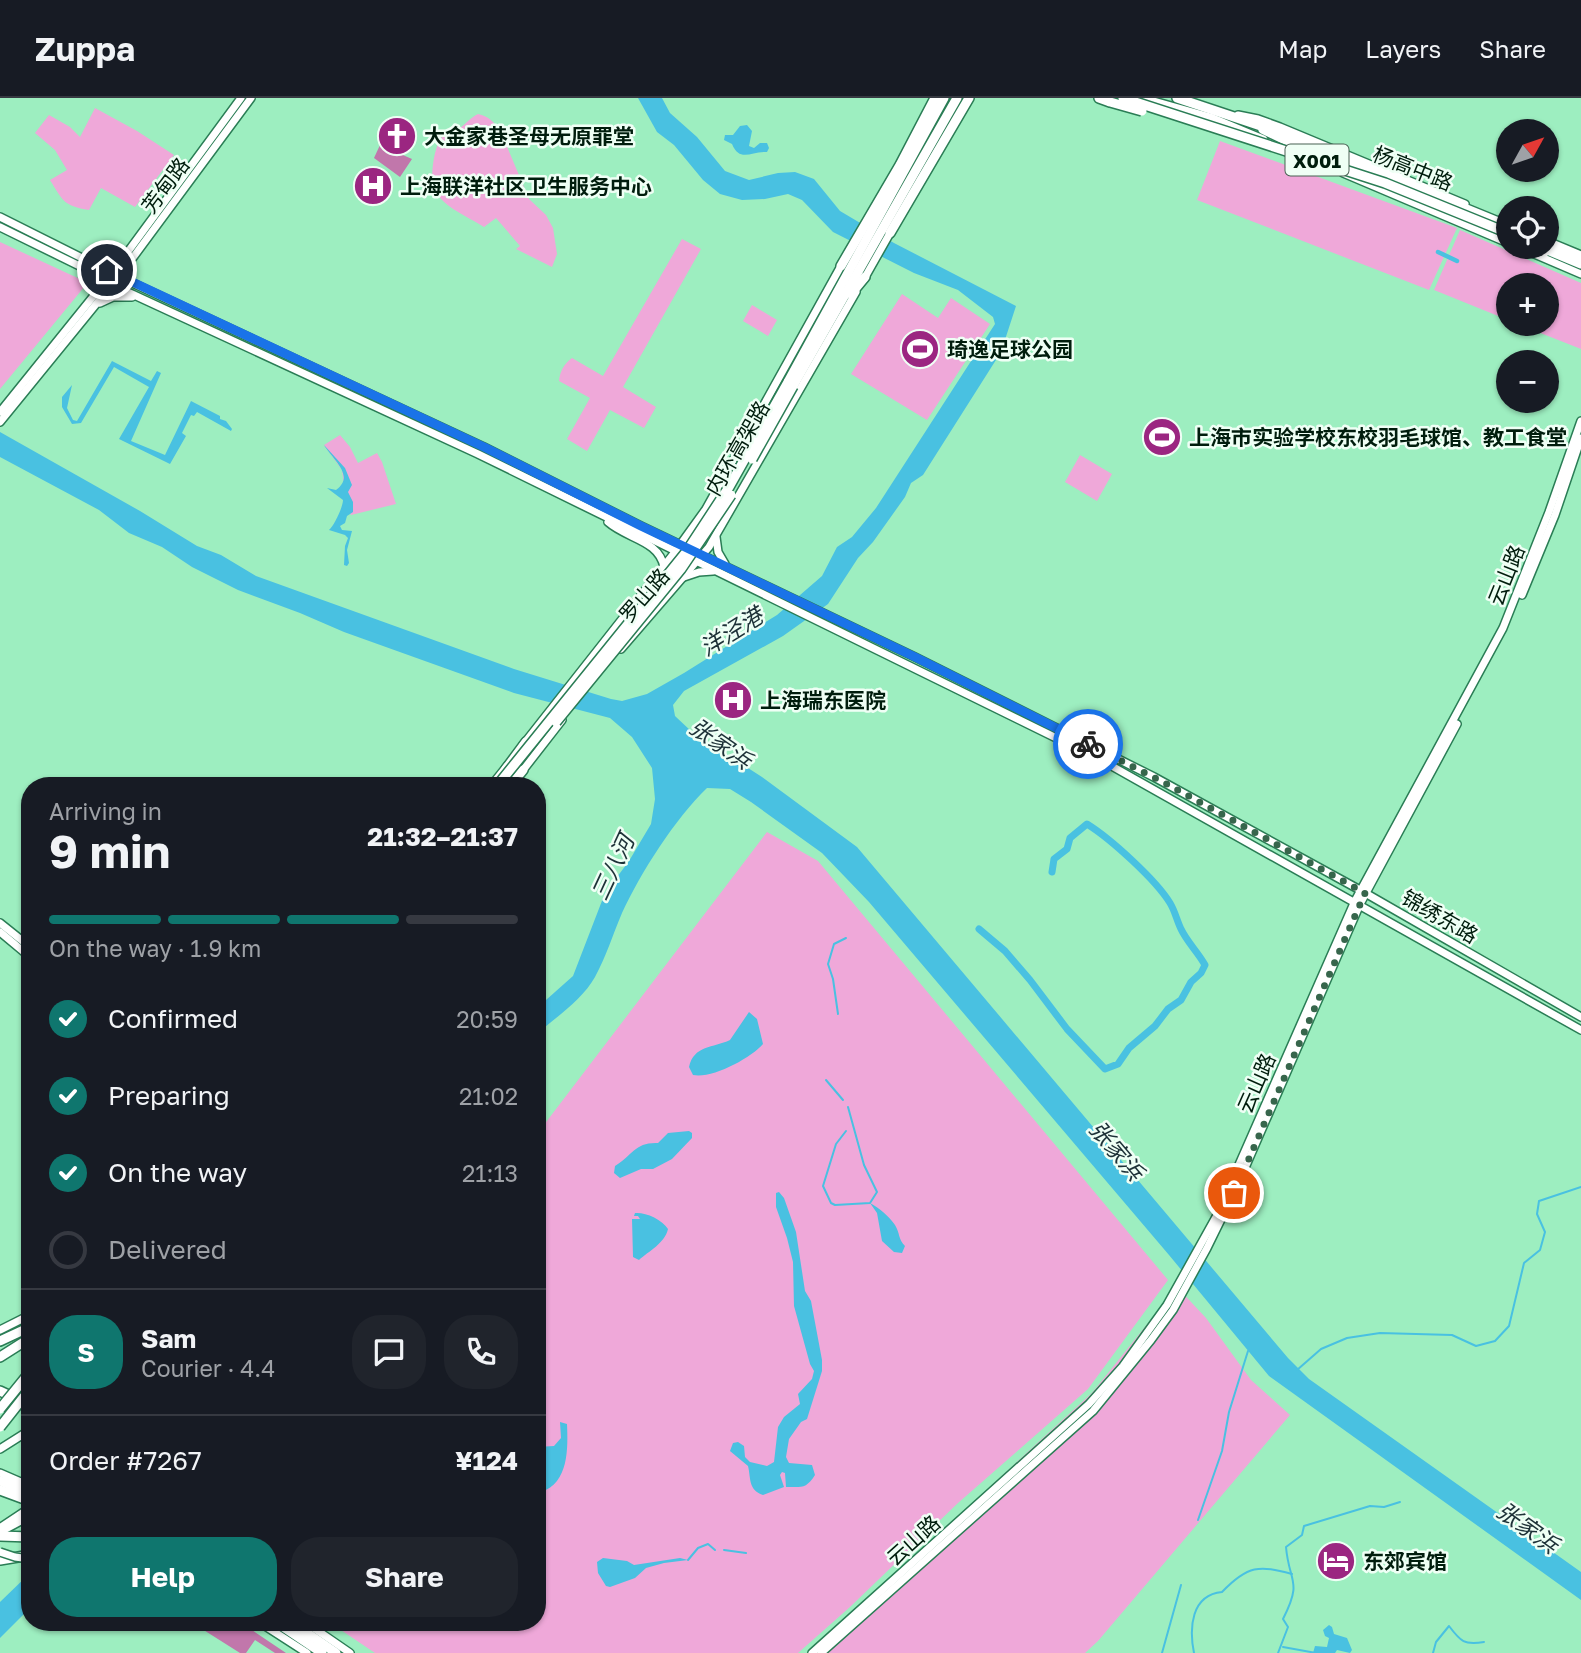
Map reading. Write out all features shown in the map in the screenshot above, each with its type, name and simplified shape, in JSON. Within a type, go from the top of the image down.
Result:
[{"type":"highway","points":[[879,226],[909,149],[935,98]]},
{"type":"highway","name":"内环高架路","points":[[501,777],[687,551],[729,487],[879,226],[915,173],[944,98]]},
{"type":"highway","points":[[853,272],[959,98]]},
{"type":"highway","points":[[934,157],[969,98]]},
{"type":"highway","points":[[915,173],[945,145],[974,98]]},
{"type":"highway","points":[[1099,98],[1143,111],[1160,112]]},
{"type":"highway","name":"杨高中路","points":[[1122,98],[1385,183],[1496,230]]},
{"type":"highway","points":[[1139,98],[1210,118],[1267,142]]},
{"type":"highway","name":"杨高中路","points":[[1180,99],[1227,113],[1496,221]]},
{"type":"highway","points":[[1559,247],[1581,256]]},
{"type":"highway","points":[[1559,256],[1581,266]]},
{"type":"highway","name":"内环高架路","points":[[511,777],[692,554],[725,506],[790,384],[829,323],[853,272]]},
{"type":"highway","points":[[501,777],[526,742]]},
{"type":"highway","points":[[517,777],[523,770]]},
{"type":"highway","points":[[0,1340],[21,1331]]},
{"type":"highway","points":[[0,1357],[21,1343]]},
{"type":"highway","points":[[0,1410],[21,1383]]},
{"type":"highway","points":[[0,1391],[21,1400]]},
{"type":"highway","points":[[0,1427],[21,1401]]},
{"type":"highway","points":[[0,1410],[21,1406]]},
{"type":"highway","points":[[0,1482],[21,1490]]},
{"type":"highway","points":[[0,1490],[21,1498]]},
{"type":"highway","points":[[0,1532],[21,1516]]},
{"type":"highway","points":[[0,1532],[21,1536]]},
{"type":"highway","points":[[0,1560],[21,1558]]},
{"type":"highway","points":[[292,1631],[322,1653]]},
{"type":"highway","points":[[298,1631],[344,1652]]},
{"type":"main road","name":"芳甸路","points":[[116,274],[242,98]]},
{"type":"main road","name":"芳甸路","points":[[0,412],[110,282],[251,98]]},
{"type":"main road","name":"杨高中路","points":[[1108,99],[1233,135],[1267,142],[1496,238]]},
{"type":"main road","name":"杨高中路","points":[[1227,113],[1364,178],[1496,230]]},
{"type":"main road","name":"X001","points":[[1227,113],[1258,118],[1465,204]]},
{"type":"main road","name":"锦绣东路","points":[[0,217],[484,447],[662,536],[824,611],[1154,778],[1363,892],[1581,1017]]},
{"type":"main road","points":[[0,227],[140,298],[453,442],[600,515],[615,528],[657,549],[664,567]]},
{"type":"main road","points":[[1559,257],[1581,266]]},
{"type":"main road","points":[[1546,259],[1581,274]]},
{"type":"main road","name":"罗山路","points":[[526,742],[681,545],[853,272]]},
{"type":"main road","name":"罗山路","points":[[523,770],[593,682],[716,537],[853,272]]},
{"type":"main road","name":"芳甸路","points":[[0,422],[96,305],[110,282]]},
{"type":"main road","points":[[96,305],[113,298],[140,298]]},
{"type":"main road","name":"云山路","points":[[1363,892],[1503,628],[1549,512],[1581,421]]},
{"type":"main road","name":"云山路","points":[[821,1653],[1028,1470],[1107,1389],[1173,1310],[1221,1221],[1357,902],[1507,630],[1555,515],[1581,438]]},
{"type":"main road","name":"锦绣东路","points":[[600,515],[1108,763],[1581,1030]]},
{"type":"main road","points":[[662,536],[677,536],[690,531]]},
{"type":"main road","points":[[716,537],[718,552],[728,567]]},
{"type":"main road","points":[[683,577],[715,571]]},
{"type":"main road","points":[[0,923],[21,940]]},
{"type":"main road","points":[[0,933],[21,950]]},
{"type":"main road","points":[[0,1330],[21,1320]]},
{"type":"main road","points":[[0,1340],[21,1327]]},
{"type":"main road","name":"云山路","points":[[812,1653],[1107,1389]]},
{"type":"main road","points":[[0,1449],[21,1436]]},
{"type":"main road","points":[[0,1473],[21,1482]]},
{"type":"main road","points":[[0,1532],[21,1521]]},
{"type":"main road","points":[[0,1552],[21,1557]]},
{"type":"main road","points":[[273,1631],[307,1653]]},
{"type":"main road","points":[[317,1631],[344,1652]]},
{"type":"main road","points":[[322,1631],[344,1652]]},
{"type":"shaded area","points":[[95,108],[174,155],[135,207],[101,188],[89,210],[74,207],[61,198],[50,180],[67,170],[55,150],[35,133],[49,115],[70,127],[80,137]]},
{"type":"shaded area","points":[[478,114],[485,116],[500,130],[529,199],[546,215],[553,228],[557,254],[552,267],[516,249],[520,246],[496,218],[484,227],[450,207],[435,191],[432,171],[439,141]]},
{"type":"shaded area","points":[[1220,141],[1457,228],[1429,290],[1197,200]]},
{"type":"shaded area","points":[[380,145],[412,159],[400,177],[374,158]]},
{"type":"shaded area","points":[[1460,230],[1496,246],[1496,259],[1526,259],[1558,273],[1496,273],[1496,315],[1434,290]]},
{"type":"shaded area","points":[[682,239],[701,249],[623,387],[656,407],[644,428],[610,410],[587,451],[567,439],[590,398],[559,381],[561,371],[572,358],[603,376]]},
{"type":"shaded area","points":[[0,242],[82,280],[85,286],[0,389]]},
{"type":"shaded area","points":[[1559,273],[1581,283],[1581,349],[1548,336],[1559,336]]},
{"type":"shaded area","name":"琦逸足球公园","points":[[902,294],[938,318],[951,298],[990,324],[927,420],[851,374]]},
{"type":"shaded area","points":[[752,305],[777,320],[768,336],[743,321]]},
{"type":"shaded area","points":[[340,435],[358,463],[377,453],[396,504],[351,515],[347,507],[342,470],[324,445]]},
{"type":"shaded area","points":[[1080,455],[1112,474],[1097,501],[1065,482]]},
{"type":"shaded area","points":[[767,832],[818,861],[1168,1280],[1088,1389],[958,1503],[798,1653],[375,1653],[342,1631],[546,1631],[546,1122]]},
{"type":"shaded area","points":[[1177,1287],[1206,1318],[1251,1380],[1290,1415],[1098,1641],[1085,1653],[809,1653],[1092,1393]]},
{"type":"shaded area","points":[[205,1631],[253,1631],[286,1653],[275,1653],[255,1640],[246,1653],[240,1653]]},
{"type":"water","points":[[638,98],[662,98],[670,113],[697,137],[725,171],[749,180],[795,172],[814,179],[840,211],[894,243],[1016,306],[1001,352],[923,475],[911,483],[905,497],[873,542],[858,558],[828,604],[783,636],[684,691],[673,705],[675,716],[692,732],[762,777],[857,847],[1288,1358],[1309,1379],[1581,1572],[1581,1600],[1269,1376],[869,902],[822,853],[730,789],[707,788],[671,830],[649,864],[622,913],[603,962],[590,985],[546,1026],[546,1000],[573,976],[605,893],[629,861],[651,824],[655,799],[652,768],[632,737],[610,718],[514,693],[344,632],[238,590],[192,567],[162,547],[129,533],[99,510],[0,457],[0,432],[197,546],[221,555],[256,576],[514,669],[611,699],[622,701],[647,694],[777,615],[822,576],[837,547],[852,537],[876,508],[995,324],[993,317],[958,290],[914,273],[833,232],[802,200],[788,194],[742,200],[720,194],[703,180],[674,145],[657,132]]},
{"type":"water","points":[[747,125],[752,131],[749,146],[754,148],[760,143],[767,143],[767,152],[742,155],[724,140],[725,135],[733,135],[740,126]]},
{"type":"water","points":[[112,361],[151,381],[157,371],[161,373],[131,441],[165,455],[191,401],[220,416],[231,431],[197,412],[194,416],[191,415],[182,433],[186,436],[170,464],[119,439],[149,387],[114,367],[81,423],[72,424],[62,407],[62,397],[72,385],[67,408],[73,420],[77,421]]},
{"type":"water","points":[[324,445],[345,468],[352,485],[348,492],[353,502],[353,512],[340,526],[342,530],[352,531],[347,550],[347,566],[344,565],[348,538],[329,530],[338,516],[343,500],[327,488],[336,490],[342,485],[343,473]]},
{"type":"water","points":[[749,1012],[757,1019],[763,1044],[750,1055],[720,1071],[693,1075],[689,1067],[695,1055],[705,1048],[730,1040]]},
{"type":"water","points":[[689,1131],[692,1138],[672,1159],[653,1169],[641,1169],[620,1178],[614,1173],[615,1166],[639,1147],[658,1143],[668,1133]]},
{"type":"water","points":[[779,1192],[784,1198],[796,1232],[822,1371],[807,1419],[801,1422],[789,1439],[786,1457],[789,1463],[812,1465],[815,1475],[803,1486],[786,1487],[785,1473],[782,1472],[780,1475],[784,1487],[763,1495],[752,1487],[748,1466],[730,1451],[733,1443],[738,1442],[744,1446],[745,1457],[750,1462],[767,1466],[774,1462],[778,1427],[784,1417],[800,1404],[798,1394],[812,1379],[814,1371],[794,1306],[793,1262],[776,1207],[776,1193]]},
{"type":"water","points":[[870,1203],[884,1212],[895,1225],[905,1246],[902,1253],[894,1252],[882,1241],[877,1213]]},
{"type":"water","points":[[635,1213],[653,1217],[668,1229],[660,1243],[639,1260],[633,1257],[632,1219],[640,1219],[634,1216]]},
{"type":"water","points":[[560,1422],[567,1424],[565,1464],[557,1481],[546,1489],[546,1446],[554,1446],[561,1438]]},
{"type":"water","points":[[603,1558],[627,1561],[634,1565],[680,1558],[688,1560],[646,1568],[635,1578],[610,1587],[606,1586],[598,1573],[597,1562]]},
{"type":"water","points":[[21,1582],[21,1617],[0,1638],[0,1602]]},
{"type":"water","points":[[1329,1625],[1334,1634],[1347,1638],[1352,1650],[1350,1653],[1337,1650],[1335,1653],[1313,1653],[1315,1646],[1327,1647],[1329,1638],[1323,1630]]},
{"type":"waterway","points":[[1438,252],[1457,261]]},
{"type":"waterway","points":[[979,929],[1005,951],[1067,1029],[1105,1069],[1118,1064],[1129,1048],[1155,1026],[1168,1009],[1181,1000],[1205,965],[1183,934],[1172,906],[1154,883],[1132,860],[1087,824],[1070,838],[1067,849],[1054,859],[1052,872]]},
{"type":"waterway","points":[[838,1014],[828,964],[834,944],[846,938]]},
{"type":"waterway","points":[[826,1080],[843,1100]]},
{"type":"waterway","points":[[846,1131],[836,1144],[823,1186],[831,1203],[835,1205],[870,1203],[877,1192],[864,1165],[848,1107]]},
{"type":"waterway","points":[[1297,1370],[1321,1349],[1347,1338],[1380,1333],[1452,1335],[1476,1346],[1495,1341],[1509,1326],[1524,1263],[1540,1250],[1545,1232],[1537,1214],[1539,1201],[1581,1187]]},
{"type":"waterway","points":[[1198,1520],[1222,1451],[1229,1412],[1248,1351]]},
{"type":"waterway","points":[[1278,1653],[1288,1627],[1283,1619],[1294,1589],[1286,1547],[1302,1535],[1304,1526],[1370,1506],[1384,1507],[1400,1502]]},
{"type":"waterway","points":[[688,1560],[698,1548],[708,1544],[715,1550]]},
{"type":"waterway","points":[[724,1550],[746,1553]]},
{"type":"waterway","points":[[1194,1653],[1192,1624],[1194,1614],[1204,1599],[1222,1592],[1239,1577],[1254,1570],[1271,1569],[1292,1574]]},
{"type":"waterway","points":[[1162,1653],[1181,1585]]},
{"type":"waterway","points":[[1433,1653],[1436,1642],[1449,1626],[1464,1641],[1484,1642]]},
{"type":"waterway","points":[[1283,1647],[1316,1653]]},
{"type":"way so far","points":[[1088,744],[1165,783],[1365,893],[1234,1193]]},
{"type":"place","name":"大金家巷圣母无原罪堂","points":[[397,136]]},
{"type":"place","name":"上海联洋社区卫生服务中心","points":[[373,186]]},
{"type":"place","name":"琦逸足球公园","points":[[920,349]]},
{"type":"place","name":"上海市实验学校东校羽毛球馆、教工食堂","points":[[1162,437]]},
{"type":"place","name":"上海瑞东医院","points":[[733,700]]},
{"type":"place","name":"东郊宾馆","points":[[1336,1561]]},
{"type":"route","points":[[107,270],[795,597],[1088,744]]},
{"type":"water label","name":"洋泾港","points":[[731,631]]},
{"type":"water label","name":"张家浜","points":[[721,743]]},
{"type":"water label","name":"三八河","points":[[612,867]]},
{"type":"water label","name":"张家浜","points":[[1117,1150]]},
{"type":"water label","name":"张家浜","points":[[1528,1527]]}]
